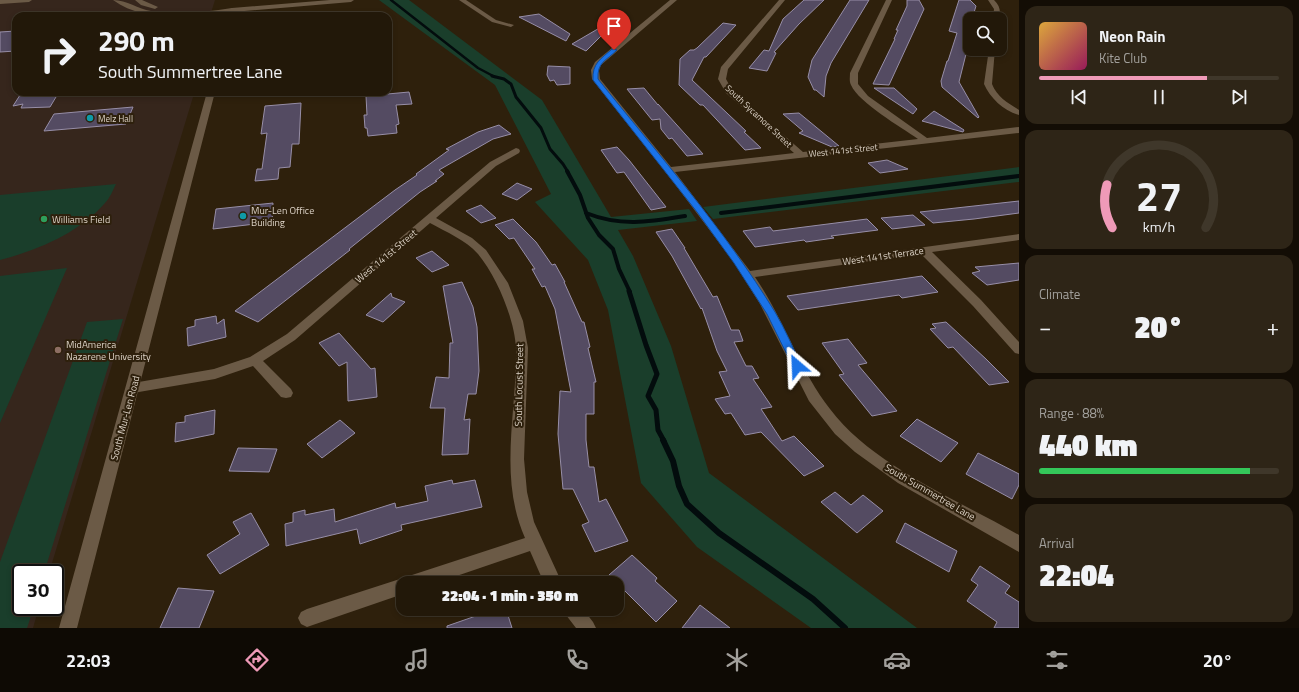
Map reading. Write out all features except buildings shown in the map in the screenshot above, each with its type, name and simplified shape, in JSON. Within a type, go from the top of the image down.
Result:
[{"type":"street","points":[[0,2],[29,0]]},
{"type":"street","points":[[116,0],[137,10],[145,12]]},
{"type":"street","points":[[138,0],[142,4],[169,9],[233,8],[350,0]]},
{"type":"street","points":[[462,0],[494,21],[510,25]]},
{"type":"street","name":"South Summertree Lane","points":[[674,0],[602,60],[595,70],[596,80],[700,210],[747,275],[771,314],[810,393],[840,430],[854,443],[888,469],[1019,544]]},
{"type":"street","name":"South Sycamore Street","points":[[782,0],[724,69],[722,79],[729,90],[801,155]]},
{"type":"street","points":[[889,0],[854,73],[853,82],[857,90],[865,98],[926,141]]},
{"type":"street","points":[[991,0],[996,5],[998,12]]},
{"type":"street","points":[[204,12],[233,8]]},
{"type":"street","points":[[226,12],[233,8]]},
{"type":"street","points":[[233,8],[237,12]]},
{"type":"street","points":[[991,56],[988,84],[989,88],[998,99],[1019,112]]},
{"type":"street","name":"South Mur-Len Road","points":[[68,628],[133,388],[209,96]]},
{"type":"street","name":"West 141st Street","points":[[668,170],[1019,130]]},
{"type":"street","name":"West 141st Street","points":[[133,388],[215,374],[255,360],[291,337],[493,164],[516,151]]},
{"type":"street","name":"South Locust Street","points":[[430,219],[468,240],[482,252],[502,284],[517,321],[522,348],[517,459],[519,492],[524,516],[550,576]]},
{"type":"street","name":"West 141st Terrace","points":[[747,275],[1019,237]]},
{"type":"street","points":[[923,250],[977,303],[1019,350]]},
{"type":"street","points":[[255,360],[286,394]]},
{"type":"street","points":[[433,576],[534,542]]},
{"type":"street","points":[[307,618],[396,588]]},
{"type":"street","points":[[578,616],[587,628]]},
{"type":"shaded area","name":"MidAmerica Nazarene University","points":[[0,0],[215,0],[211,12],[12,12],[12,96],[193,97],[52,564],[12,564],[12,616],[36,616],[33,628],[0,628]]},
{"type":"green space","points":[[379,0],[409,0],[542,100],[611,217],[689,209],[697,221],[618,230],[633,256],[671,346],[709,473],[917,628],[811,628],[697,547],[641,483],[608,310],[588,260],[535,202],[551,194],[495,85]]},
{"type":"green space","points":[[1019,167],[1019,182],[713,219],[703,207]]},
{"type":"green space","name":"Williams Field","points":[[116,184],[110,196],[95,214],[70,232],[29,251],[0,260],[0,195]]},
{"type":"green space","points":[[67,268],[0,423],[0,276]]},
{"type":"green space","points":[[123,319],[47,564],[12,564],[12,616],[31,616],[27,628],[0,628],[0,562],[87,322]]},
{"type":"waterway","points":[[391,0],[478,68],[494,77]]},
{"type":"waterway","points":[[494,77],[504,79],[511,84],[516,97],[541,128],[550,149],[568,172]]},
{"type":"waterway","points":[[567,171],[580,195],[586,213]]},
{"type":"waterway","points":[[721,213],[1019,176]]},
{"type":"waterway","points":[[586,213],[623,222],[659,220],[685,216]]},
{"type":"waterway","points":[[586,213],[599,235],[613,249],[619,269],[630,292]]},
{"type":"waterway","points":[[629,291],[657,374],[648,396],[656,410],[658,430],[664,441]]},
{"type":"waterway","points":[[663,440],[673,461],[679,486],[687,504],[719,533],[813,599],[845,628]]},
{"type":"place","name":"Melz Hall","points":[[90,118]]},
{"type":"place","name":"Mur-Len Office Building","points":[[243,216]]},
{"type":"place","name":"Williams Field","points":[[44,219]]},
{"type":"place","name":"MidAmerica Nazarene University","points":[[58,350]]},
{"type":"route","points":[[614,50],[598,64],[595,70],[596,80],[700,210],[738,262],[771,314],[797,366]]}]
